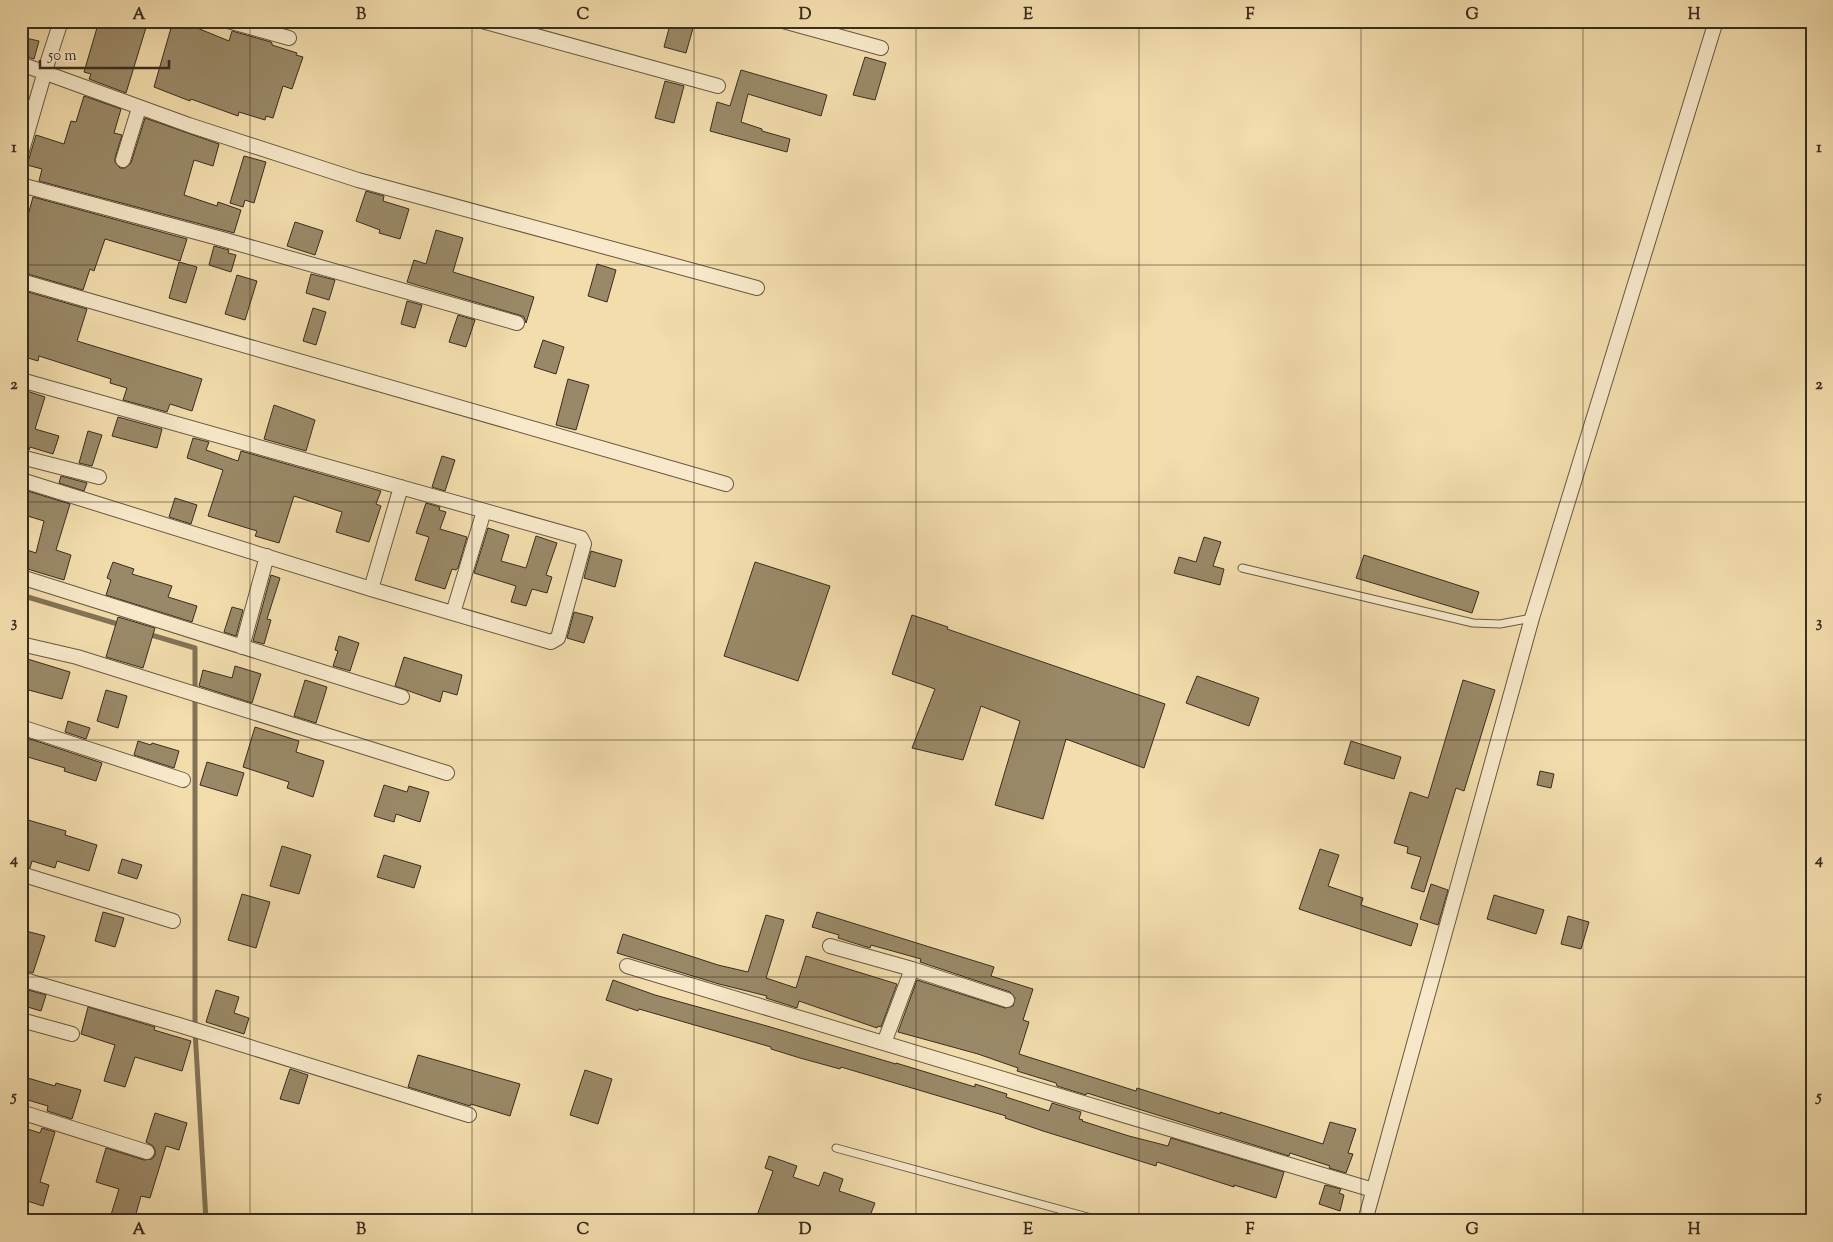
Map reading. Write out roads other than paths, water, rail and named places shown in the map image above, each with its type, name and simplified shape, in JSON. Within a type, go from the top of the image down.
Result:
[{"type":"street","points":[[21,154],[25,125],[46,72],[61,21]]},
{"type":"street","points":[[228,21],[288,38]]},
{"type":"street","points":[[482,21],[718,86]]},
{"type":"street","points":[[783,21],[881,48]]},
{"type":"street","points":[[1365,1221],[1532,618],[1716,21]]},
{"type":"street","points":[[21,64],[139,108],[358,180],[756,288]]},
{"type":"street","points":[[122,160],[139,108]]},
{"type":"street","points":[[21,185],[222,239],[517,323]]},
{"type":"street","points":[[21,281],[726,484]]},
{"type":"street","points":[[21,380],[581,538],[584,540],[584,544],[558,638],[551,642],[371,589],[21,480]]},
{"type":"street","points":[[21,457],[99,477]]},
{"type":"street","points":[[371,589],[401,487]]},
{"type":"street","points":[[453,613],[484,511]]},
{"type":"street","points":[[242,646],[267,556]]},
{"type":"street","points":[[21,577],[402,697]]},
{"type":"street","points":[[21,644],[77,657],[447,773]]},
{"type":"street","points":[[21,727],[183,780]]},
{"type":"street","points":[[21,874],[173,921]]},
{"type":"street","points":[[830,946],[912,969],[1007,1000]]},
{"type":"street","points":[[627,966],[1374,1190]]},
{"type":"street","points":[[884,1043],[912,969]]},
{"type":"street","points":[[21,979],[179,1025],[469,1115]]},
{"type":"street","points":[[21,1020],[72,1034]]},
{"type":"street","points":[[21,1112],[147,1152]]},
{"type":"lane","points":[[1242,568],[1474,623],[1500,624],[1532,618]]},
{"type":"lane","points":[[836,1148],[1102,1221]]},
{"type":"waterway","points":[[21,595],[121,625]]},
{"type":"waterway","points":[[148,634],[195,648],[195,1030],[206,1221]]}]
